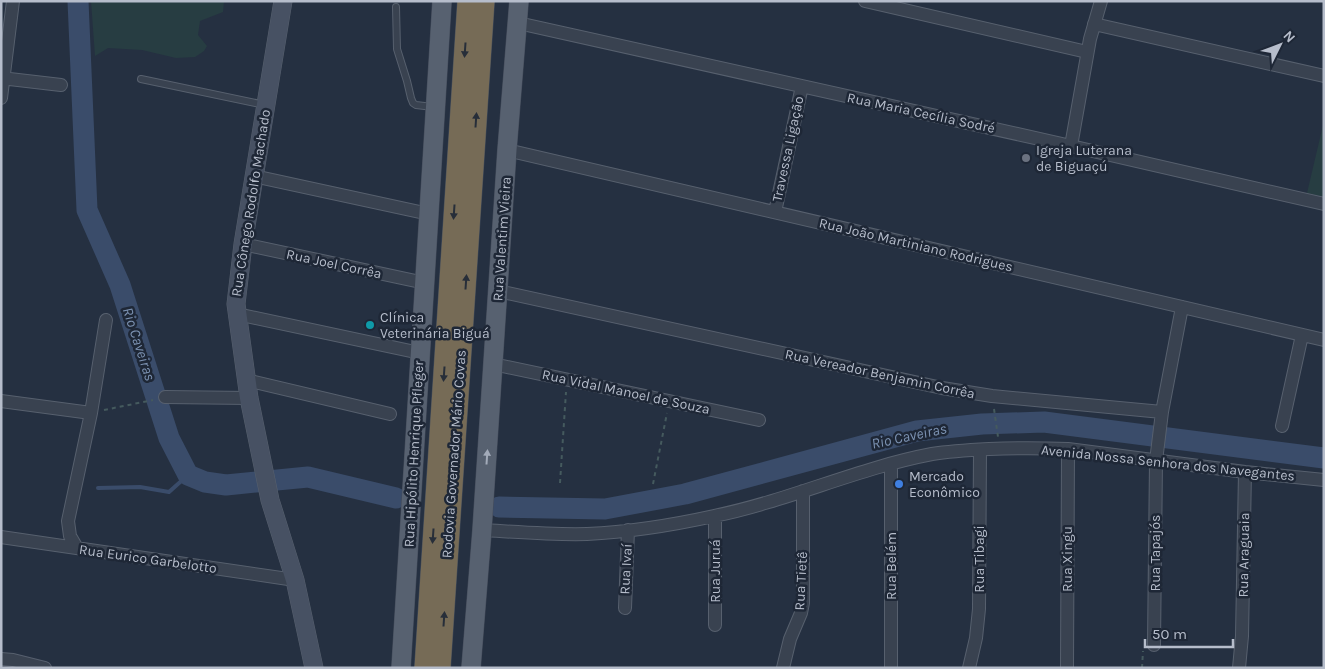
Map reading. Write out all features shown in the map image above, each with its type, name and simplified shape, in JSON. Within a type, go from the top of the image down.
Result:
[{"type":"highway","name":"Rodovia Governador Mário Covas","points":[[425,668],[468,1]]},
{"type":"highway","name":"Rodovia Governador Mário Covas","points":[[440,668],[484,1]]},
{"type":"main road","name":"Rua Cônego Rodolfo Machado","points":[[283,1],[236,296],[246,380],[262,462],[270,500],[295,580],[314,668]]},
{"type":"main road","name":"Rua Hipólito Henrique Pfleger","points":[[402,668],[442,1]]},
{"type":"main road","name":"Rua Valentim Vieira","points":[[471,668],[507,150],[520,1]]},
{"type":"street","points":[[1,98],[13,1]]},
{"type":"street","points":[[865,1],[1087,52]]},
{"type":"street","points":[[1072,146],[1087,52],[1101,1]]},
{"type":"street","name":"Rua Maria Cecília Sodré","points":[[518,22],[1324,204]]},
{"type":"street","points":[[1094,24],[1324,76]]},
{"type":"street","points":[[2,78],[61,85]]},
{"type":"street","name":"Travessa Ligação","points":[[775,212],[802,86]]},
{"type":"street","name":"Rua João Martiniano Rodrigues","points":[[507,150],[1324,340]]},
{"type":"street","points":[[254,176],[429,214]]},
{"type":"street","name":"Rua Joel Corrêa","points":[[243,244],[425,283]]},
{"type":"street","name":"Rua Vereador Benjamin Corrêa","points":[[498,291],[942,388],[992,396],[1161,415]]},
{"type":"street","points":[[1161,415],[1182,307]]},
{"type":"street","points":[[237,314],[420,353]]},
{"type":"street","points":[[77,548],[70,536],[68,520],[91,413],[106,320]]},
{"type":"street","points":[[1282,426],[1302,335]]},
{"type":"street","name":"Rua Vidal Manoel de Souza","points":[[493,364],[759,420]]},
{"type":"street","points":[[246,380],[390,414]]},
{"type":"street","points":[[165,397],[249,398]]},
{"type":"street","points":[[1,401],[91,413]]},
{"type":"street","name":"Rua Tapajós","points":[[1154,645],[1156,460],[1161,415]]},
{"type":"street","name":"Avenida Nossa Senhora dos Navegantes","points":[[482,530],[568,534],[662,526],[751,507],[891,464],[932,454],[980,450],[1068,449],[1244,472],[1324,480]]},
{"type":"street","name":"Rua Xingu","points":[[1067,668],[1068,449]]},
{"type":"street","name":"Rua Tibagi","points":[[969,668],[976,638],[979,609],[980,450]]},
{"type":"street","name":"Rua Belém","points":[[891,464],[891,668]]},
{"type":"street","name":"Rua Araguaia","points":[[1239,668],[1242,636],[1244,472]]},
{"type":"street","name":"Rua Tietê","points":[[782,668],[802,603],[803,491]]},
{"type":"street","name":"Rua Juruá","points":[[715,516],[715,625]]},
{"type":"street","name":"Rua Ivaí","points":[[624,608],[628,530]]},
{"type":"street","name":"Rua Eurico Garbelotto","points":[[1,537],[295,580]]},
{"type":"street","points":[[1,659],[45,668]]},
{"type":"lane","points":[[396,7],[397,49],[413,103],[436,107]]},
{"type":"lane","points":[[141,79],[266,106]]},
{"type":"path","points":[[560,483],[567,379]]},
{"type":"path","points":[[91,413],[165,397]]},
{"type":"path","points":[[652,484],[669,401]]},
{"type":"path","points":[[993,407],[999,439]]},
{"type":"green space","points":[[91,1],[224,1],[223,12],[200,21],[198,35],[207,46],[204,51],[195,57],[176,58],[142,50],[108,48],[95,56]]},
{"type":"green space","points":[[1324,121],[1324,197],[1307,193]]},
{"type":"waterway","name":"Rio Caveiras","points":[[78,1],[87,210],[120,285],[169,438],[188,475],[205,482],[226,485],[308,477],[396,498]]},
{"type":"waterway","name":"Rio Caveiras","points":[[499,507],[605,509],[685,494],[917,431],[982,424],[1044,422],[1324,458]]},
{"type":"waterway","points":[[98,488],[140,487],[169,492],[188,475]]},
{"type":"place","name":"Igreja Luterana de Biguaçú","points":[[1026,158]]},
{"type":"place","name":"Clínica Veterinária Biguá","points":[[370,325]]},
{"type":"place","name":"Mercado Econômico","points":[[899,484]]}]
